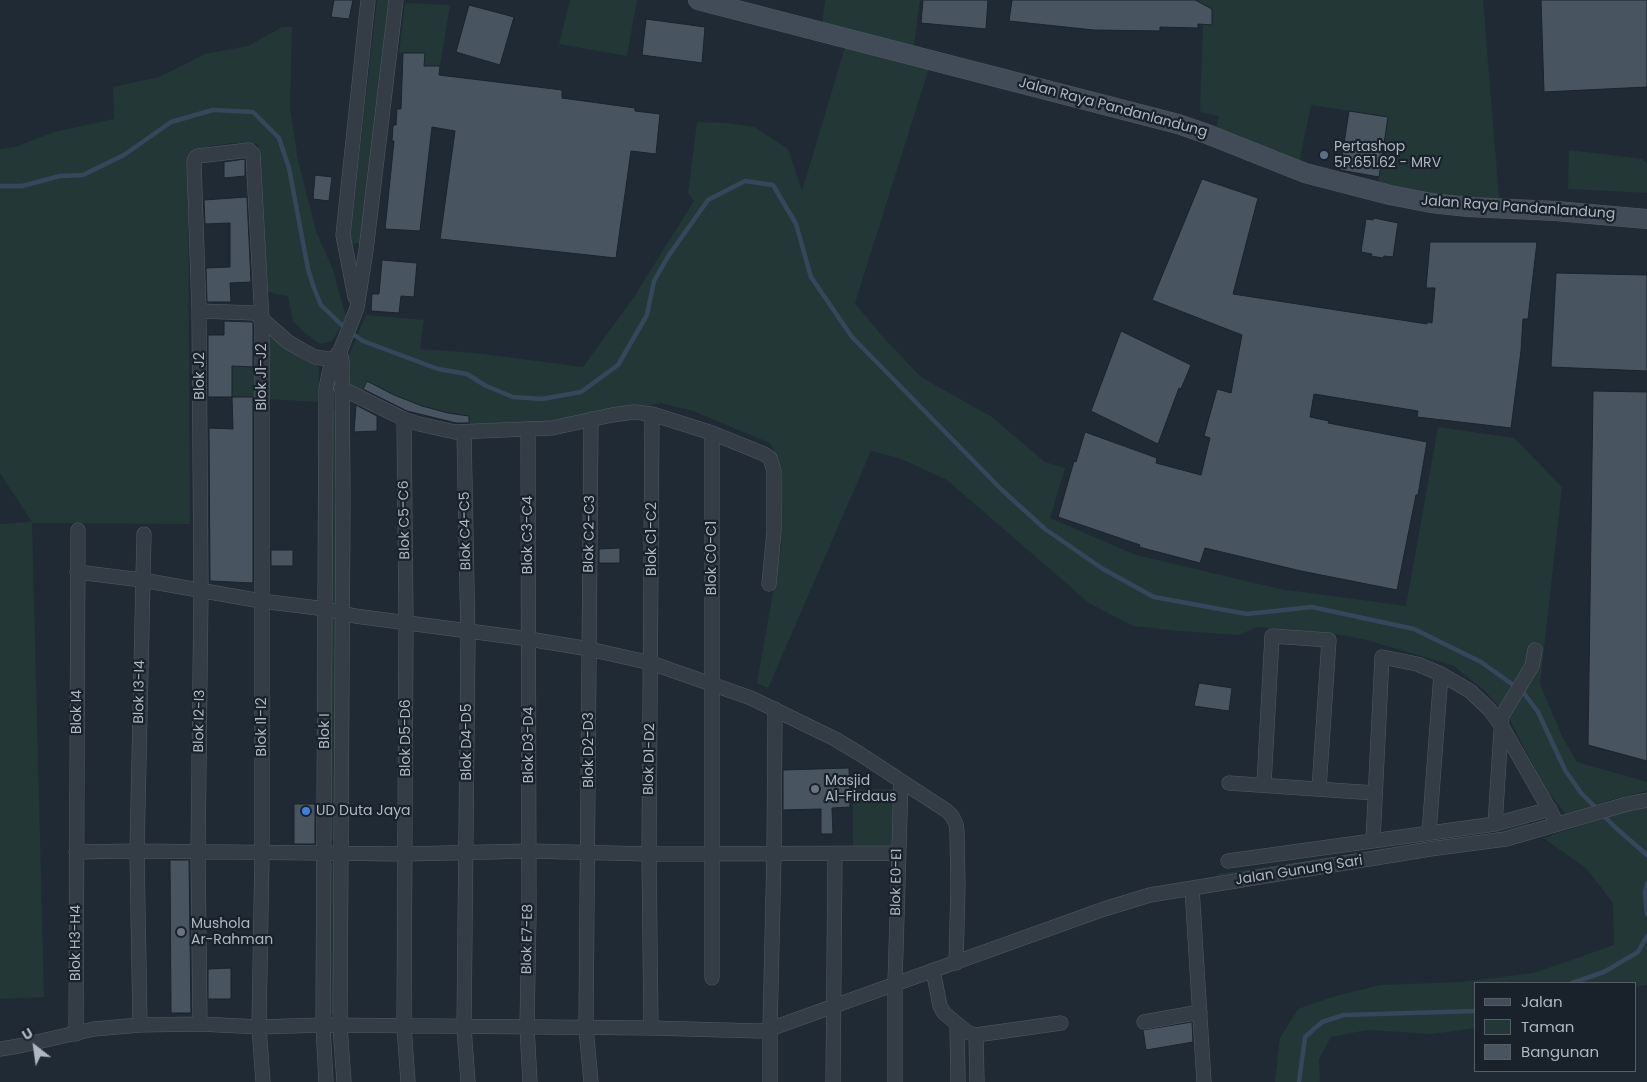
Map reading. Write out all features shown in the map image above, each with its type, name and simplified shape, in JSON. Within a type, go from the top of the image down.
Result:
[{"type":"street","points":[[357,308],[344,235],[368,0]]},
{"type":"street","points":[[344,1082],[340,1026],[342,613],[341,388],[338,355],[357,308],[396,0]]},
{"type":"street","name":"Jalan Raya Pandanlandung","points":[[698,0],[1178,124],[1305,173],[1390,195],[1459,206],[1556,211],[1647,219]]},
{"type":"street","name":"Blok J1-J2","points":[[194,162],[198,156],[249,150],[253,154],[262,320],[262,601]]},
{"type":"street","name":"Blok J2","points":[[194,162],[199,311],[202,591]]},
{"type":"street","points":[[199,311],[254,313],[288,342],[315,357],[338,355]]},
{"type":"street","name":"Blok I","points":[[326,1082],[323,1025],[326,400],[338,355]]},
{"type":"street","points":[[341,388],[404,419],[434,428],[464,432],[528,430],[552,428],[634,412],[652,414],[712,433],[764,454],[770,458],[773,465],[774,531],[769,584]]},
{"type":"street","name":"Blok C1-C2","points":[[651,663],[652,414]]},
{"type":"street","name":"Blok C5-C6","points":[[404,419],[406,622]]},
{"type":"street","name":"Blok C2-C3","points":[[589,649],[591,420]]},
{"type":"street","name":"Blok C3-C4","points":[[528,430],[529,639]]},
{"type":"street","name":"Blok C4-C5","points":[[464,432],[468,630]]},
{"type":"street","name":"Blok C0-C1","points":[[712,433],[712,978]]},
{"type":"street","name":"Blok I4","points":[[76,852],[78,530]]},
{"type":"street","name":"Blok I3-I4","points":[[140,1025],[137,851],[144,534]]},
{"type":"street","points":[[77,572],[142,580],[262,601],[589,649],[651,663],[751,698],[835,739],[947,811],[956,824],[958,886],[956,962]]},
{"type":"street","name":"Blok I2-I3","points":[[200,1024],[198,852],[202,591]]},
{"type":"street","name":"Blok I1-I2","points":[[262,601],[262,853],[259,1027],[262,1082]]},
{"type":"street","name":"Blok D5-D6","points":[[406,622],[404,1026],[408,1082]]},
{"type":"street","name":"Blok D4-D5","points":[[468,630],[464,1028],[468,1082]]},
{"type":"street","points":[[1264,784],[1272,636],[1329,640],[1319,789]]},
{"type":"street","name":"Blok D3-D4","points":[[529,639],[529,851]]},
{"type":"street","name":"Blok D2-D3","points":[[589,649],[586,1028],[591,1082]]},
{"type":"street","points":[[1495,824],[1502,716],[1532,666],[1535,650]]},
{"type":"street","points":[[1373,841],[1382,657],[1417,664],[1441,674],[1470,691],[1490,710],[1501,725],[1558,825]]},
{"type":"street","name":"Blok D1-D2","points":[[651,663],[649,854],[651,1028]]},
{"type":"street","points":[[1430,833],[1441,674]]},
{"type":"street","points":[[770,1082],[775,709]]},
{"type":"street","name":"Blok E0-E1","points":[[895,1082],[895,983],[901,781]]},
{"type":"street","points":[[1229,783],[1375,793]]},
{"type":"street","name":"Jalan Gunung Sari","points":[[0,1049],[112,1027],[140,1025],[651,1028],[760,1031],[1104,909],[1150,895],[1438,848],[1506,840],[1647,800]]},
{"type":"street","points":[[1228,861],[1495,824],[1550,809]]},
{"type":"street","points":[[76,852],[324,854],[529,851],[649,854],[898,853]]},
{"type":"street","name":"Blok E7-E8","points":[[529,851],[527,1027],[530,1082]]},
{"type":"street","name":"Blok H3-H4","points":[[76,852],[76,1034]]},
{"type":"street","points":[[833,1082],[835,854]]},
{"type":"street","points":[[1192,888],[1204,1082]]},
{"type":"street","points":[[933,970],[940,1006],[944,1013],[967,1032],[976,1035],[1061,1023]]},
{"type":"street","points":[[1144,1022],[1200,1012]]},
{"type":"street","points":[[957,1025],[958,1082]]},
{"type":"street","points":[[976,1035],[976,1082]]},
{"type":"green space","points":[[377,0],[389,0],[362,237],[359,243],[353,244],[350,236]]},
{"type":"green space","points":[[570,0],[637,0],[627,56],[559,44]]},
{"type":"green space","points":[[825,0],[920,0],[914,46],[822,26]]},
{"type":"green space","points":[[1195,0],[1483,0],[1499,198],[1495,201],[1451,197],[1381,185],[1379,177],[1388,117],[1311,105],[1299,164],[1216,128],[1219,116],[1200,112],[1203,24],[1212,25],[1212,9]]},
{"type":"green space","points":[[405,3],[450,5],[440,66],[424,66],[424,53],[399,53]]},
{"type":"green space","points":[[282,27],[292,27],[290,109],[298,160],[316,231],[333,270],[346,317],[332,341],[320,344],[293,321],[288,296],[267,292],[262,238],[258,144],[232,143],[211,146],[190,153],[188,166],[190,524],[32,523],[44,997],[0,999],[0,524],[32,522],[0,473],[0,149],[15,147],[54,132],[114,119],[113,87],[159,77],[205,54],[248,46]]},
{"type":"green space","points":[[846,44],[929,68],[855,303],[882,336],[921,377],[992,417],[1045,462],[1065,468],[1050,518],[1136,555],[1280,589],[1406,606],[1438,427],[1514,438],[1562,487],[1540,684],[1562,736],[1577,762],[1647,782],[1647,791],[1566,814],[1546,790],[1509,718],[1485,691],[1454,666],[1363,639],[1330,633],[1257,627],[1239,635],[1133,626],[1089,603],[947,480],[899,458],[871,451],[768,688],[757,683],[781,547],[782,470],[770,443],[693,411],[661,403],[558,424],[469,427],[469,416],[422,406],[394,395],[368,381],[362,393],[345,385],[348,357],[366,315],[424,320],[420,349],[475,353],[583,367],[632,300],[694,201],[688,193],[697,122],[726,123],[754,127],[788,149],[802,191]]},
{"type":"green space","points":[[1569,150],[1642,159],[1647,164],[1647,193],[1568,189]]},
{"type":"green space","points":[[270,338],[277,340],[296,355],[319,367],[318,402],[267,399],[266,340]]},
{"type":"green space","points":[[232,366],[257,367],[258,397],[232,397]]},
{"type":"green space","points":[[331,410],[335,411],[337,602],[334,603],[332,600]]},
{"type":"green space","points":[[334,616],[337,618],[335,840],[332,841],[331,621]]},
{"type":"green space","points":[[893,789],[893,846],[853,846],[853,790]]},
{"type":"green space","points":[[1647,806],[1647,985],[1637,987],[1637,982],[1474,982],[1474,1028],[1432,1034],[1367,1030],[1331,1037],[1319,1059],[1320,1082],[1275,1082],[1280,1038],[1298,1009],[1332,997],[1380,985],[1461,982],[1534,973],[1614,945],[1613,903],[1586,868],[1543,838]]},
{"type":"green space","points":[[1528,823],[1528,825],[1494,835],[1217,876],[1218,874],[1495,833]]},
{"type":"green space","points":[[333,862],[335,864],[335,1013],[329,1015],[330,867]]},
{"type":"building","points":[[334,0],[353,0],[349,19],[331,17]]},
{"type":"building","points":[[923,0],[988,0],[986,29],[921,23]]},
{"type":"building","points":[[1012,0],[1195,0],[1212,9],[1212,25],[1198,24],[1198,28],[1160,27],[1160,31],[1094,30],[1009,21]]},
{"type":"building","points":[[1541,0],[1647,0],[1647,87],[1544,92]]},
{"type":"building","points":[[469,5],[514,17],[500,65],[456,52]]},
{"type":"building","points":[[646,19],[705,27],[702,63],[642,55]]},
{"type":"building","points":[[403,53],[425,53],[424,66],[440,66],[439,75],[562,90],[562,98],[635,108],[635,111],[660,114],[656,154],[631,151],[616,258],[440,239],[455,131],[432,127],[420,231],[385,229],[394,141],[392,141],[393,125],[396,125],[397,109],[401,109]]},
{"type":"building","points":[[1349,111],[1388,117],[1379,177],[1340,170]]},
{"type":"building","points":[[245,159],[245,176],[224,178],[224,162]]},
{"type":"building","points":[[315,175],[332,177],[329,201],[313,199]]},
{"type":"building","points":[[1202,179],[1258,198],[1233,294],[1427,324],[1427,322],[1432,323],[1435,288],[1426,288],[1430,242],[1537,242],[1528,319],[1523,319],[1521,351],[1511,428],[1417,417],[1418,411],[1314,394],[1310,417],[1329,421],[1328,423],[1427,442],[1418,495],[1416,495],[1397,590],[1301,571],[1205,548],[1200,563],[1139,547],[1140,545],[1058,517],[1074,461],[1076,462],[1085,432],[1157,458],[1156,463],[1201,475],[1210,438],[1204,436],[1217,389],[1231,393],[1242,335],[1152,300]]},
{"type":"building","points":[[247,197],[251,282],[230,283],[231,302],[207,302],[206,268],[230,267],[230,223],[205,224],[204,200]]},
{"type":"building","points":[[1374,218],[1398,223],[1393,257],[1384,256],[1383,258],[1361,252],[1366,219],[1373,220]]},
{"type":"building","points":[[382,260],[417,263],[414,297],[401,296],[399,313],[371,311],[372,294],[379,294]]},
{"type":"building","points":[[1556,273],[1647,275],[1647,371],[1551,367]]},
{"type":"building","points":[[224,321],[253,323],[253,367],[232,366],[232,397],[208,397],[208,335],[224,335]]},
{"type":"building","points":[[1121,331],[1191,365],[1181,389],[1179,388],[1158,444],[1091,411]]},
{"type":"building","points":[[367,381],[394,395],[422,406],[469,416],[469,423],[456,423],[407,411],[363,389]]},
{"type":"building","points":[[1593,391],[1647,392],[1647,761],[1588,745]]},
{"type":"building","points":[[232,397],[253,397],[253,583],[210,581],[209,428],[233,429]]},
{"type":"building","points":[[356,405],[377,416],[377,431],[354,432]]},
{"type":"building","points":[[620,548],[620,563],[599,563],[599,549]]},
{"type":"building","points":[[271,550],[293,550],[293,566],[271,566]]},
{"type":"building","points":[[1199,683],[1232,688],[1229,711],[1194,706]]},
{"type":"building","name":"Masjid Al-Firdaus","points":[[849,768],[850,807],[832,808],[833,834],[821,834],[821,809],[783,810],[783,770]]},
{"type":"building","points":[[294,804],[315,804],[315,844],[294,844]]},
{"type":"building","points":[[170,860],[189,860],[191,1013],[171,1013]]},
{"type":"building","points":[[231,968],[231,999],[208,999],[208,969]]},
{"type":"building","points":[[1192,1022],[1193,1042],[1146,1050],[1143,1030]]},
{"type":"waterway","points":[[0,186],[22,186],[60,176],[83,175],[124,155],[171,122],[213,110],[253,112],[279,138],[289,168],[308,269],[321,305],[347,330],[363,341],[438,369],[467,374],[486,386],[513,397],[542,399],[581,392],[618,365],[647,315],[654,281],[669,255],[708,200],[745,181],[773,185],[796,224],[811,277],[852,337],[1002,490],[1045,529],[1103,569],[1154,597],[1247,614],[1312,607],[1414,629],[1481,662],[1523,692],[1538,712],[1565,770],[1581,793],[1616,828],[1647,855]]},
{"type":"waterway","points":[[1647,884],[1645,892],[1647,914]]},
{"type":"waterway","points":[[1575,982],[1604,972],[1638,952],[1647,936]]},
{"type":"waterway","points":[[1299,1082],[1305,1037],[1322,1022],[1344,1015],[1474,1011]]},
{"type":"place","name":"Pertashop 5P.651.62 - MRV","points":[[1324,155]]},
{"type":"place","name":"Masjid Al-Firdaus","points":[[815,789]]},
{"type":"place","name":"UD Duta Jaya","points":[[306,811]]},
{"type":"place","name":"Mushola Ar-Rahman","points":[[181,932]]}]
